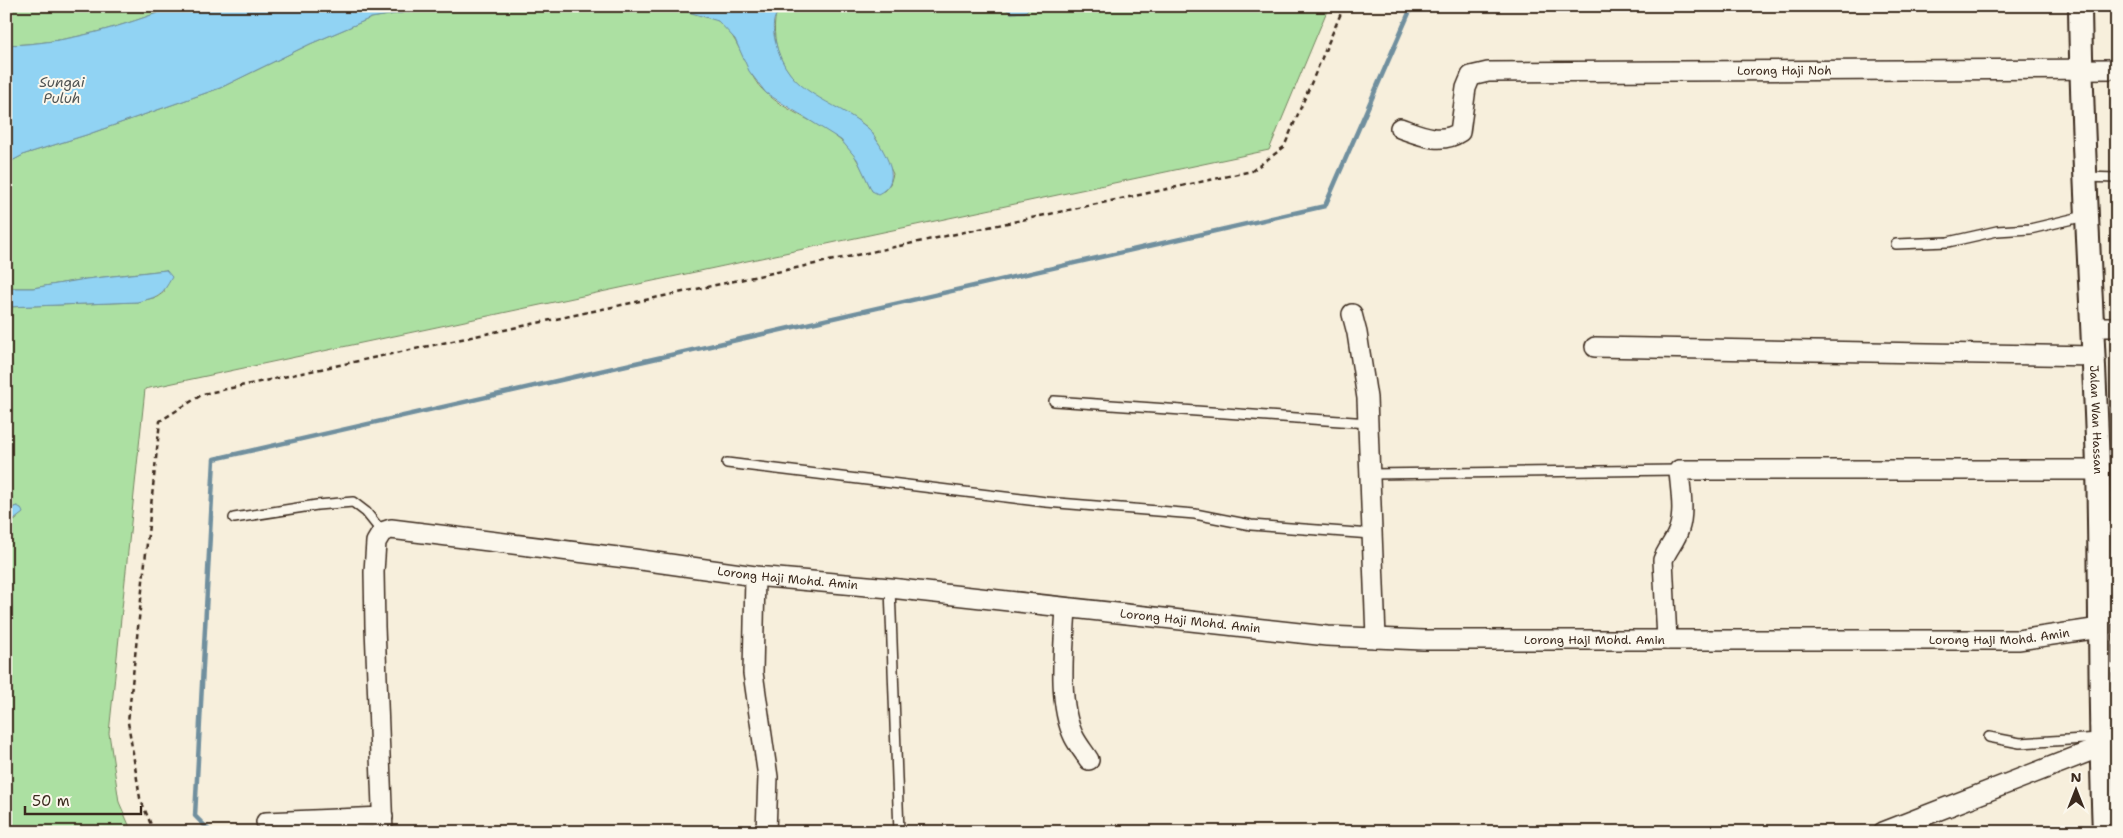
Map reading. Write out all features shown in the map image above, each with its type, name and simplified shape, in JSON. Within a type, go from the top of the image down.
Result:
[{"type":"street","name":"Jalan Wan Hassan","points":[[2080,6],[2086,216],[2109,668],[2105,734],[2104,832]]},
{"type":"street","name":"Lorong Haji Noh","points":[[1400,128],[1433,138],[1450,138],[1460,132],[1466,88],[1471,76],[1488,72],[2117,69]]},
{"type":"street","points":[[1352,314],[1357,333],[1369,423],[1371,534],[1376,638]]},
{"type":"street","points":[[2093,327],[2117,327]]},
{"type":"street","points":[[1595,347],[2094,356]]},
{"type":"street","points":[[1667,640],[1663,560],[1679,530],[1682,517],[1679,470],[2098,470]]},
{"type":"street","name":"Lorong Haji Mohd. Amin","points":[[382,532],[392,529],[634,558],[755,576],[890,588],[1327,636],[1667,640],[2018,640],[2106,622]]},
{"type":"street","points":[[266,822],[383,825],[375,627],[376,542],[382,532]]},
{"type":"street","points":[[755,576],[753,673],[768,777],[766,832]]},
{"type":"street","points":[[1066,608],[1063,671],[1068,719],[1074,737],[1089,760]]},
{"type":"street","points":[[1883,832],[2105,734]]},
{"type":"lane","points":[[2085,177],[2117,178]]},
{"type":"lane","points":[[1896,244],[1948,242],[1997,231],[2030,229],[2086,216]]},
{"type":"lane","points":[[1054,401],[1369,423]]},
{"type":"lane","points":[[727,463],[1046,502],[1194,514],[1251,525],[1371,534]]},
{"type":"lane","points":[[1370,474],[1679,470]]},
{"type":"lane","points":[[234,518],[317,505],[353,502],[366,512],[382,532]]},
{"type":"lane","points":[[890,588],[899,832]]},
{"type":"lane","points":[[1989,737],[2020,743],[2105,734]]},
{"type":"path","points":[[154,832],[140,798],[128,722],[160,421],[203,394],[1252,172],[1284,147],[1344,6]]},
{"type":"green space","points":[[6,6],[176,6],[135,21],[71,38],[6,45]]},
{"type":"green space","points":[[442,6],[656,6],[713,18],[726,28],[733,37],[753,76],[766,93],[783,106],[823,128],[840,140],[851,150],[863,170],[872,191],[884,191],[890,184],[893,174],[879,144],[869,129],[805,90],[788,72],[782,62],[775,39],[774,26],[776,13],[784,6],[1002,6],[1011,13],[1025,12],[1031,6],[1329,6],[1269,150],[145,389],[109,733],[119,802],[132,832],[6,832],[6,526],[17,519],[17,506],[6,510],[6,307],[137,302],[157,297],[164,292],[166,270],[86,279],[33,288],[6,288],[6,164],[25,154],[86,135],[220,88],[310,44],[371,18]]},
{"type":"water","name":"Sungai Puluh","points":[[176,6],[442,6],[371,18],[310,44],[220,88],[86,135],[25,154],[6,164],[6,45],[71,38],[135,21]]},
{"type":"water","points":[[656,6],[784,6],[777,13],[773,25],[781,59],[801,85],[869,129],[887,158],[891,171],[889,184],[878,194],[872,191],[857,159],[841,140],[766,93],[749,71],[735,39],[718,21],[675,8]]},
{"type":"water","points":[[1002,6],[1031,6],[1025,12],[1011,13]]},
{"type":"water","points":[[166,270],[172,277],[162,292],[155,297],[137,302],[6,307],[6,288],[33,288],[86,279]]},
{"type":"water","points":[[17,506],[21,508],[23,513],[6,526],[6,510]]},
{"type":"waterway","points":[[211,832],[195,816],[214,459],[1325,206],[1412,6]]}]
